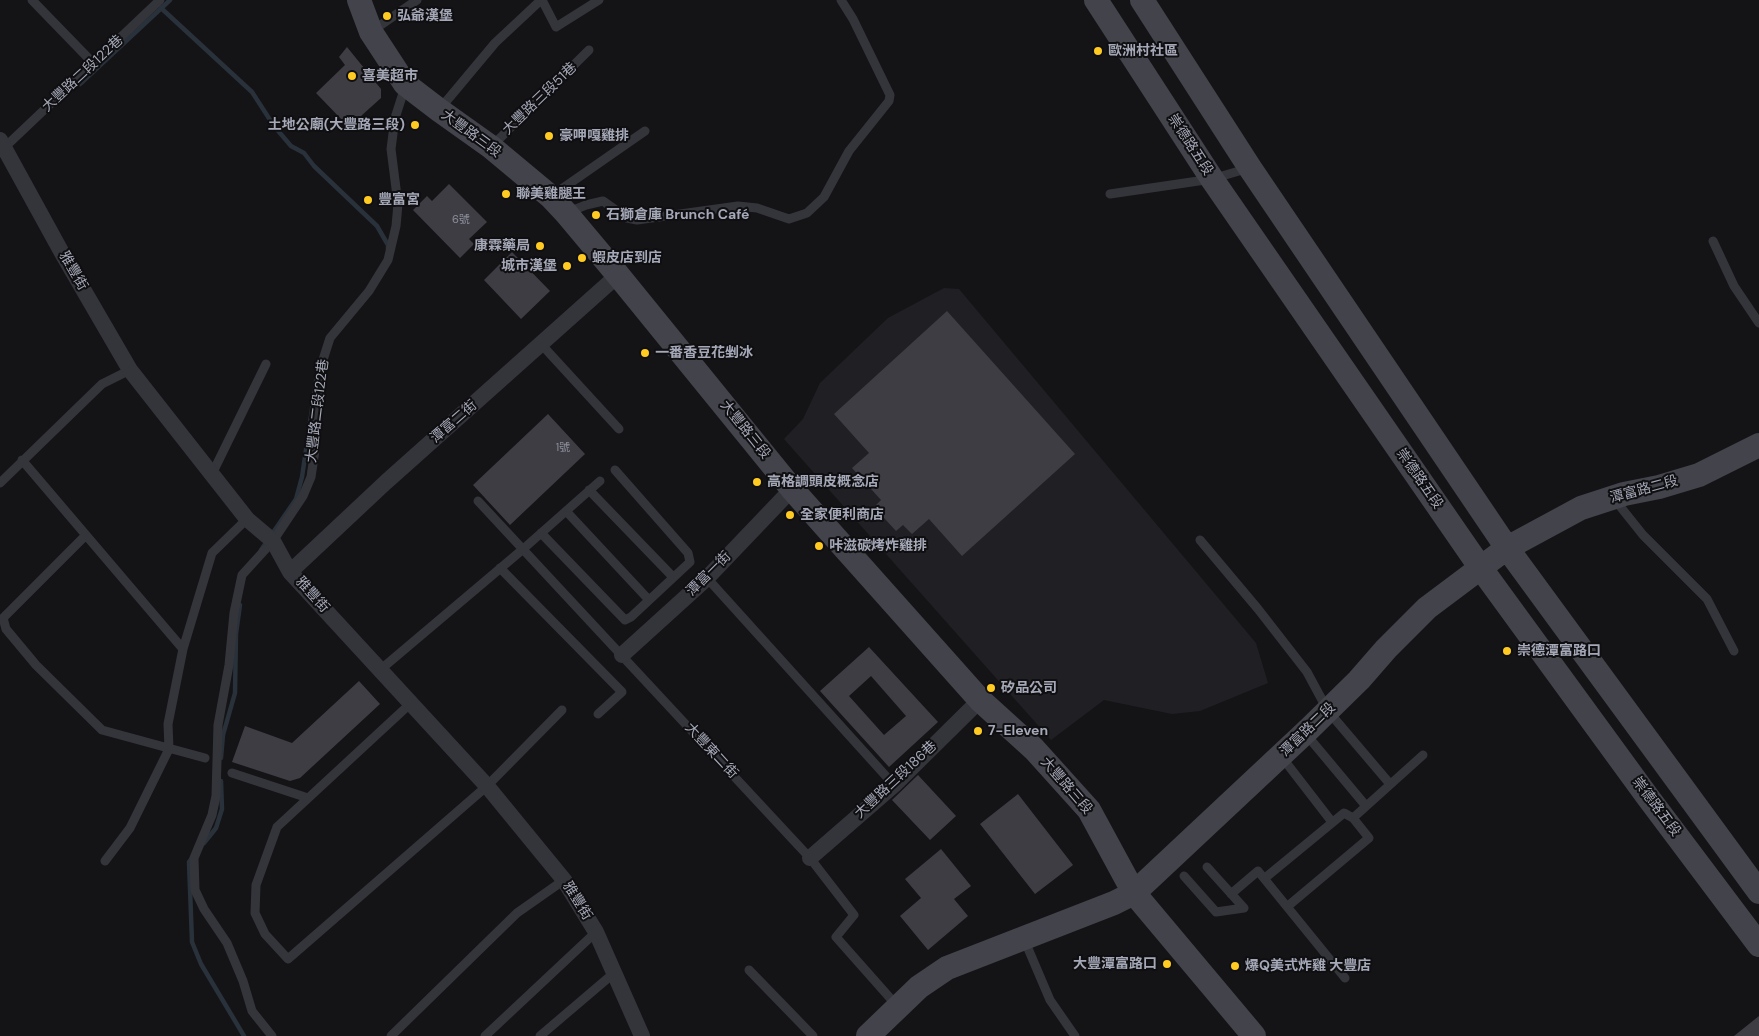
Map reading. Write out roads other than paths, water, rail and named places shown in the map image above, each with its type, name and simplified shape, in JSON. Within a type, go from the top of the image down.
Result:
[{"type":"street","name":"大豐路三段","points":[[359,0],[371,32],[406,84],[491,147],[558,205],[618,274],[792,489],[980,700],[1034,749],[1089,810],[1134,893],[1254,1036]]},
{"type":"street","name":"崇德路五段","points":[[1096,0],[1212,179],[1480,567],[1647,796],[1759,945]]},
{"type":"street","points":[[1142,0],[1250,168],[1507,548],[1759,892]]},
{"type":"street","name":"雅豐街","points":[[3,150],[130,370],[247,519],[273,541],[290,572],[487,786],[564,880],[596,932],[642,1036]]},
{"type":"street","name":"潭富二街","points":[[290,572],[386,482],[618,274]]},
{"type":"street","name":"潭富路二段","points":[[868,1036],[919,987],[947,968],[1114,903],[1134,893],[1328,711],[1427,608],[1507,548],[1581,508],[1699,476],[1759,445]]},
{"type":"street","name":"潭富一街","points":[[622,655],[707,578],[792,489]]},
{"type":"street","name":"大豐路三段186巷","points":[[810,858],[894,785],[980,700]]},
{"type":"lane","points":[[32,0],[94,64]]},
{"type":"lane","name":"大豐路二段122巷","points":[[3,150],[160,0]]},
{"type":"lane","points":[[371,32],[417,0]]},
{"type":"lane","points":[[439,110],[495,44],[541,0],[556,27],[599,0]]},
{"type":"lane","points":[[558,205],[586,205],[603,201],[628,218],[637,220],[738,206],[757,208],[789,219],[807,213],[824,197],[849,151],[889,101],[890,95],[841,0]]},
{"type":"lane","name":"大豐路三段51巷","points":[[491,147],[589,50]]},
{"type":"lane","name":"大豐路二段122巷","points":[[272,1036],[252,1012],[243,981],[227,943],[204,909],[195,890],[194,858],[212,814],[216,796],[218,726],[229,665],[234,613],[242,575],[273,541],[303,496],[310,476],[315,450],[321,366],[330,338],[369,290],[388,260],[396,226],[398,204],[391,149],[395,118],[406,84]]},
{"type":"lane","points":[[558,205],[645,131]]},
{"type":"lane","points":[[1110,194],[1212,179],[1250,168]]},
{"type":"lane","points":[[1713,241],[1734,286],[1759,323]]},
{"type":"lane","points":[[541,344],[619,429]]},
{"type":"lane","points":[[212,474],[266,364]]},
{"type":"lane","points":[[0,483],[102,384],[130,370]]},
{"type":"lane","points":[[22,460],[183,649]]},
{"type":"lane","points":[[541,533],[625,620],[631,617],[690,562],[688,553],[615,470]]},
{"type":"lane","points":[[380,670],[522,550],[600,481]]},
{"type":"lane","points":[[589,490],[673,578]]},
{"type":"lane","points":[[1613,498],[1644,535],[1707,599],[1734,650]]},
{"type":"lane","name":"大豐東二街","points":[[478,502],[810,858],[854,915],[836,937],[898,1007]]},
{"type":"lane","points":[[566,511],[649,600]]},
{"type":"lane","points":[[105,862],[130,828],[169,749],[168,724],[183,649],[212,553],[247,519]]},
{"type":"lane","points":[[86,535],[3,618],[6,629],[36,665],[102,730],[205,758]]},
{"type":"lane","points":[[1200,540],[1258,609],[1307,672],[1328,711],[1390,784]]},
{"type":"lane","points":[[500,568],[622,692],[598,714]]},
{"type":"lane","points":[[707,578],[894,785]]},
{"type":"lane","points":[[411,703],[277,827],[256,885],[255,913],[265,934],[288,959],[487,786],[562,710]]},
{"type":"lane","points":[[1305,733],[1366,806]]},
{"type":"lane","points":[[1352,818],[1423,755]]},
{"type":"lane","points":[[1281,756],[1332,822]]},
{"type":"lane","points":[[232,773],[308,798]]},
{"type":"lane","points":[[1265,878],[1344,813],[1352,818],[1369,838],[1288,906]]},
{"type":"lane","points":[[1184,876],[1216,912],[1244,908],[1207,868]]},
{"type":"lane","points":[[1231,894],[1258,871],[1345,978]]},
{"type":"lane","points":[[391,1036],[517,913],[564,880]]},
{"type":"lane","points":[[485,1036],[596,932]]},
{"type":"lane","points":[[1024,939],[1050,1000],[1075,1036]]},
{"type":"lane","points":[[749,970],[814,1036]]},
{"type":"lane","points":[[540,1036],[614,973]]},
{"type":"waterway","points":[[80,84],[170,0]]},
{"type":"waterway","points":[[161,8],[252,92],[274,126],[291,146],[304,153],[314,166],[377,226],[388,245],[388,250]]},
{"type":"waterway","points":[[261,550],[296,499],[302,477],[317,375]]},
{"type":"waterway","points":[[221,758],[223,735],[235,693],[236,634],[240,605]]},
{"type":"waterway","points":[[204,843],[216,828],[222,809],[221,781]]},
{"type":"waterway","points":[[193,857],[189,862],[192,942],[201,964],[244,1036]]},
{"type":"place","name":"弘爺漢堡","points":[[387,16]]},
{"type":"place","name":"歐洲村社區","points":[[1098,51]]},
{"type":"place","name":"喜美超市","points":[[352,76]]},
{"type":"place","name":"土地公廟(大豐路三段)","points":[[415,125]]},
{"type":"place","name":"豪呷嘎雞排","points":[[549,136]]},
{"type":"place","name":"聯美雞腿王","points":[[506,194]]},
{"type":"place","name":"豐富宮","points":[[368,200]]},
{"type":"place","name":"石獅倉庫 Brunch Café","points":[[596,215]]},
{"type":"place","name":"康霖藥局","points":[[540,246]]},
{"type":"place","name":"蝦皮店到店","points":[[582,258]]},
{"type":"place","name":"城市漢堡","points":[[567,266]]},
{"type":"place","name":"一番香豆花剉冰","points":[[645,353]]},
{"type":"place","name":"高格調頭皮概念店","points":[[757,482]]},
{"type":"place","name":"全家便利商店","points":[[790,515]]},
{"type":"place","name":"咔滋碳烤炸雞排","points":[[819,546]]},
{"type":"place","name":"崇德潭富路口","points":[[1507,651]]},
{"type":"place","name":"矽品公司","points":[[991,688]]},
{"type":"place","name":"7-Eleven","points":[[978,731]]},
{"type":"place","name":"大豐潭富路口","points":[[1167,964]]},
{"type":"place","name":"爆Q美式炸雞 大豐店","points":[[1235,966]]}]
